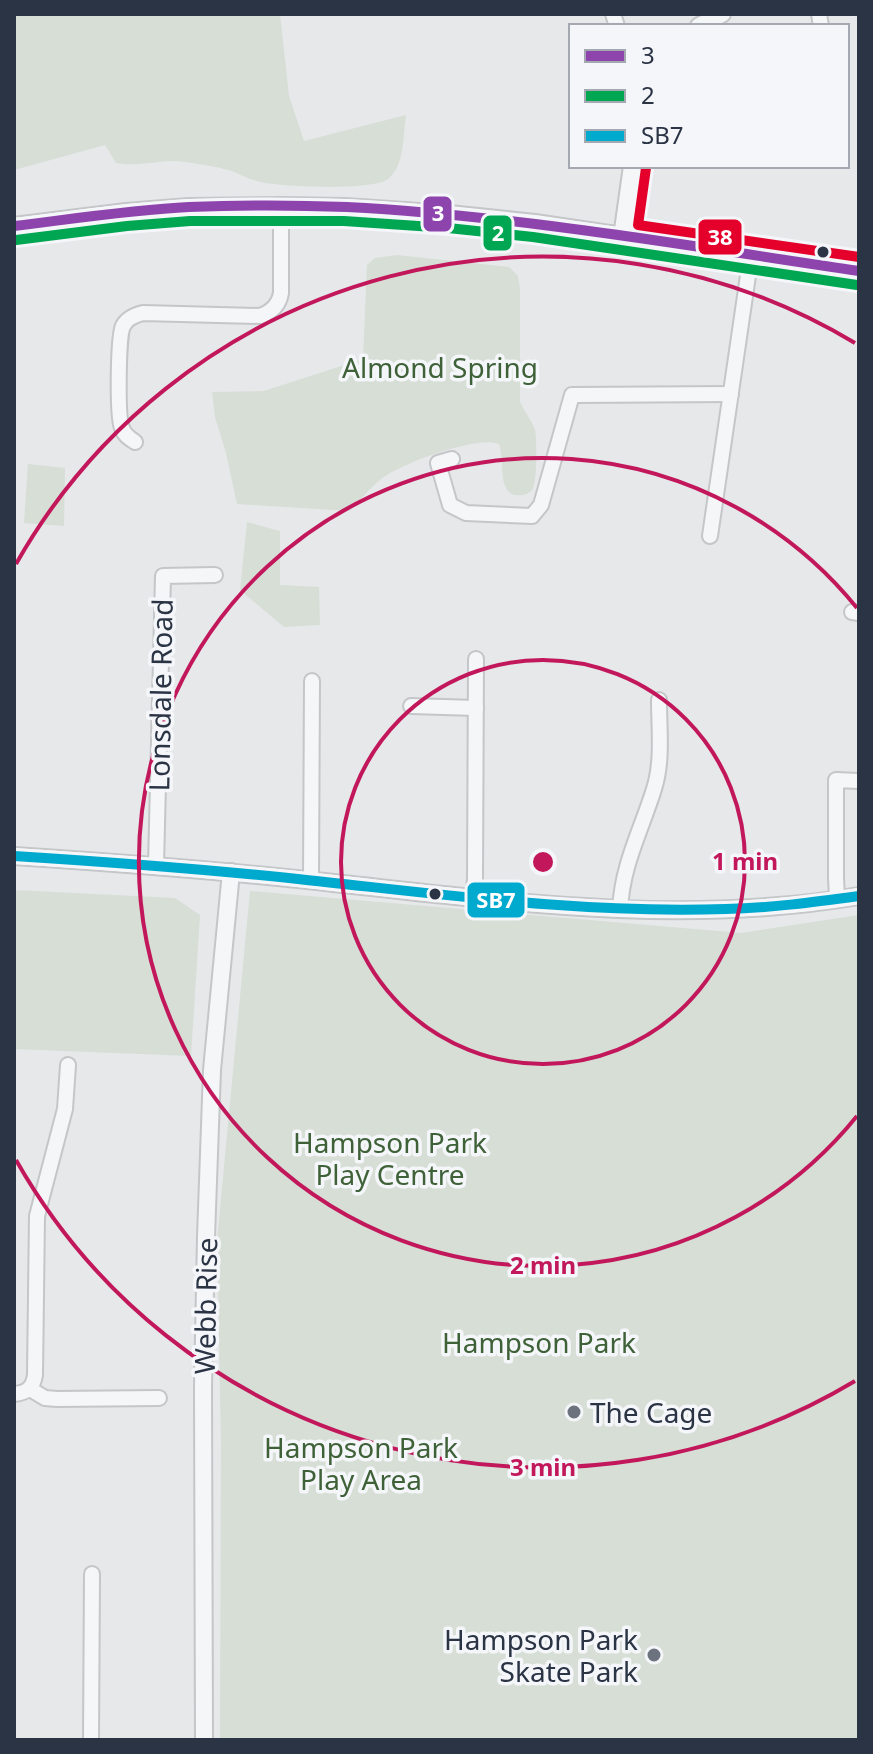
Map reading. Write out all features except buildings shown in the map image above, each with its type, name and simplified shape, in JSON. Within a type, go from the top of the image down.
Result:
[{"type":"street","points":[[622,237],[632,168]]},
{"type":"street","points":[[135,442],[124,432],[119,419],[120,335],[126,321],[143,313],[260,316],[272,310],[280,301],[281,293],[281,206]]},
{"type":"street","points":[[14,226],[189,207],[345,207],[535,223],[859,271]]},
{"type":"street","points":[[710,536],[751,255]]},
{"type":"street","points":[[421,467],[445,461],[450,505],[466,513],[532,516],[541,505],[572,395],[731,394]]},
{"type":"street","name":"Lonsdale Road","points":[[156,866],[163,576],[215,575]]},
{"type":"street","points":[[473,899],[476,659]]},
{"type":"street","points":[[311,880],[312,681]]},
{"type":"street","points":[[620,910],[626,867],[658,774],[659,700]]},
{"type":"street","points":[[411,706],[476,708]]},
{"type":"street","points":[[837,900],[836,780],[859,781]]},
{"type":"street","points":[[14,856],[231,872],[473,899],[620,910],[736,911],[859,896]]},
{"type":"street","name":"Webb Rise","points":[[204,1740],[203,1387],[206,1237],[212,1070],[231,872]]},
{"type":"street","points":[[14,1394],[30,1389],[35,1375],[37,1216],[65,1109],[68,1065]]},
{"type":"street","points":[[30,1389],[45,1398],[57,1399],[159,1398]]},
{"type":"street","points":[[91,1740],[92,1574]]},
{"type":"green space","points":[[14,14],[280,14],[289,96],[304,141],[406,115],[398,166],[388,179],[379,183],[346,187],[287,185],[261,182],[232,171],[191,163],[116,163],[105,145],[14,170]]},
{"type":"green space","name":"Almond Spring","points":[[397,255],[509,267],[518,276],[520,402],[536,435],[536,469],[532,490],[521,495],[508,491],[504,484],[499,444],[488,442],[439,452],[404,466],[381,479],[350,511],[237,504],[215,417],[212,392],[264,391],[363,359],[367,265],[375,258]]},
{"type":"green space","points":[[28,464],[65,468],[64,526],[24,523]]},
{"type":"green space","points":[[247,522],[280,531],[280,585],[319,587],[320,625],[284,627],[240,590]]},
{"type":"green space","points":[[14,890],[175,898],[200,915],[191,1056],[14,1049]]},
{"type":"green space","name":"Hampson Park","points":[[250,891],[741,933],[859,915],[859,1740],[220,1740],[221,1444],[217,1241]]},
{"type":"transit line","name":"38","points":[[646,168],[638,225],[859,257]]},
{"type":"transit line","name":"3","points":[[14,226],[189,207],[347,207],[476,217],[859,271]]},
{"type":"transit line","name":"2","points":[[16,240],[190,221],[344,221],[533,237],[857,285]]},
{"type":"transit line","name":"SB7","points":[[14,856],[191,869],[512,902],[619,909],[743,908],[859,896]]},
{"type":"place","name":"The Cage","points":[[574,1412]]},
{"type":"place","name":"Hampson Park Skate Park","points":[[654,1655]]},
{"type":"park label","name":"Hampson Park Play Centre","points":[[390,1158]]},
{"type":"park label","name":"Hampson Park Play Area","points":[[361,1463]]}]
